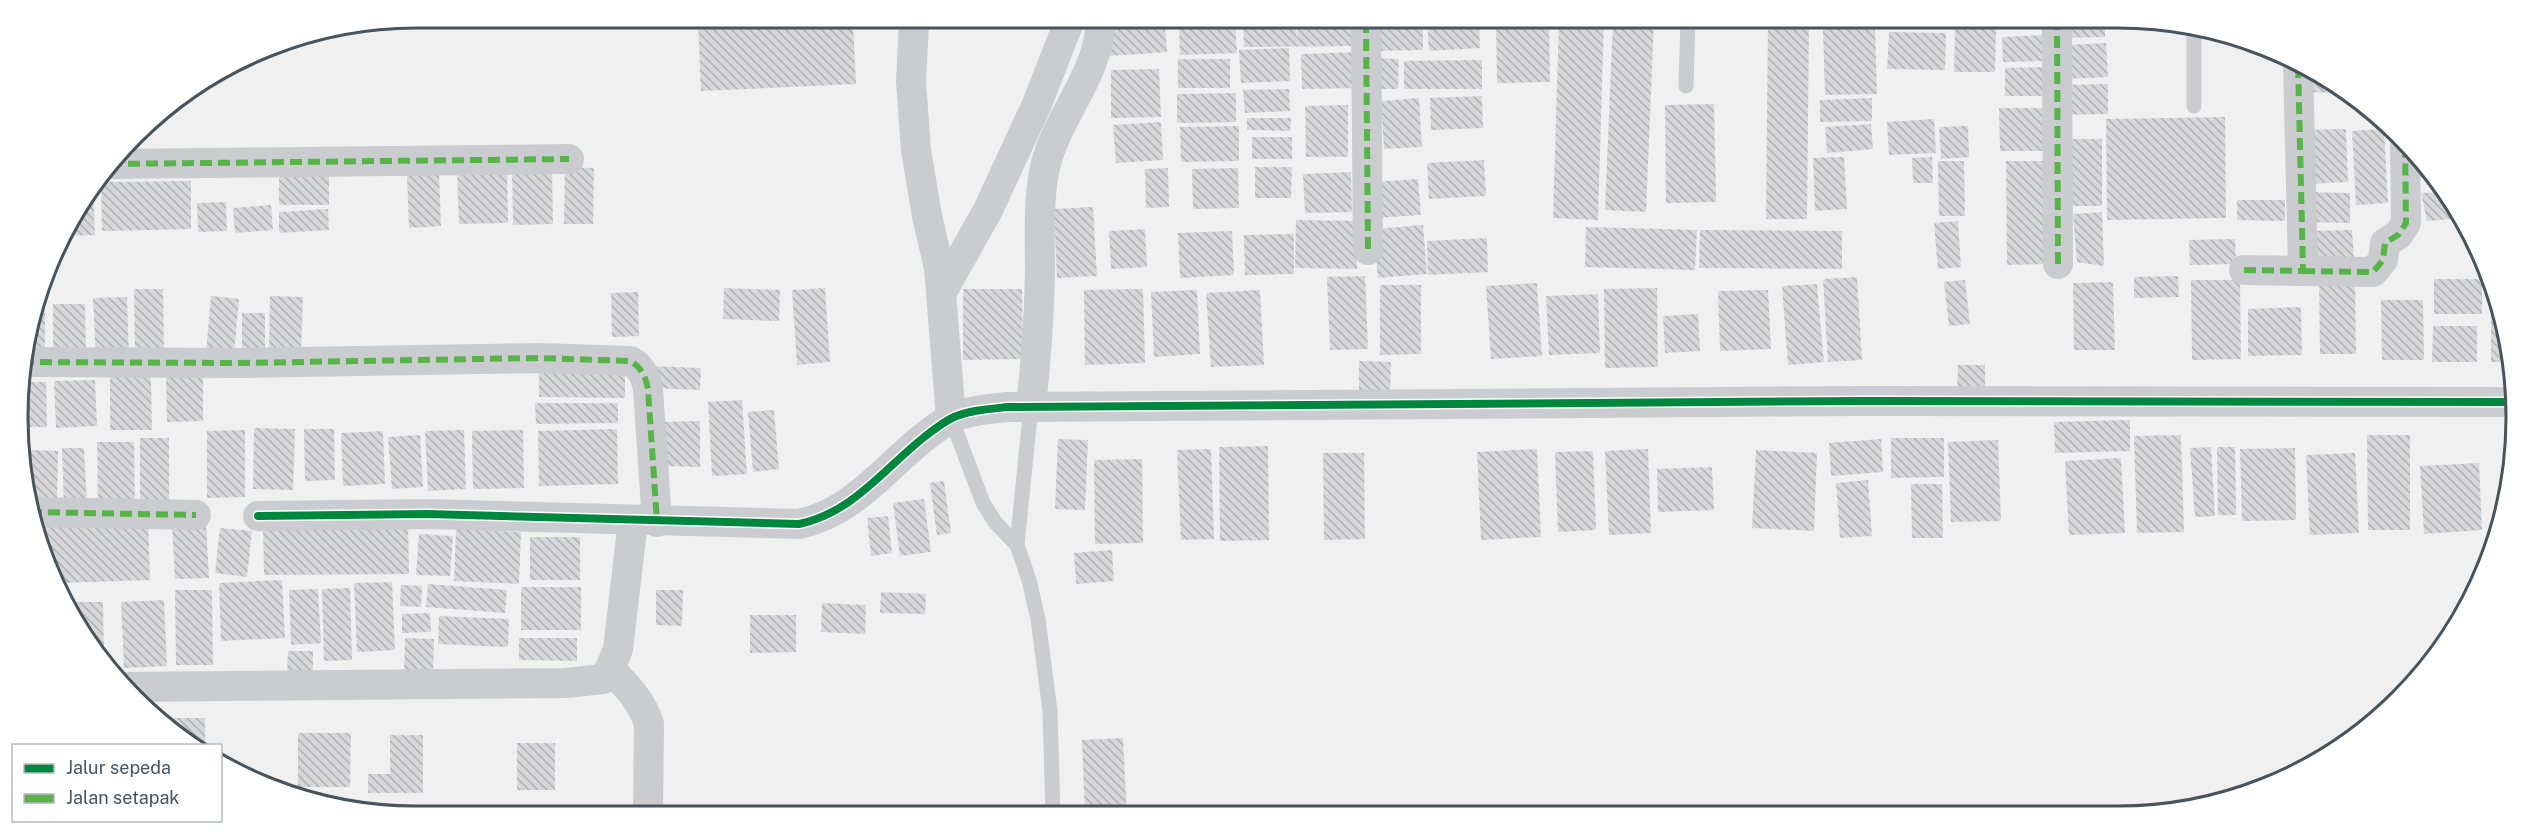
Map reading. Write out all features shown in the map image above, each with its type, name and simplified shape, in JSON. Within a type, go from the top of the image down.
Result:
[{"type":"street","points":[[914,28],[911,82],[916,150],[942,292],[945,368],[951,418]]},
{"type":"street","points":[[942,292],[993,200],[1037,104],[1067,28]]},
{"type":"street","points":[[1031,406],[1039,319],[1040,201],[1044,170],[1052,147],[1095,57],[1100,28]]},
{"type":"street","points":[[1365,28],[1368,250]]},
{"type":"street","points":[[2057,28],[2058,264]]},
{"type":"street","points":[[2298,74],[2303,271]]},
{"type":"street","points":[[2244,270],[2373,272],[2383,260],[2385,243],[2398,235],[2406,223],[2405,156]]},
{"type":"street","points":[[123,164],[569,159]]},
{"type":"street","points":[[33,362],[240,363],[538,358],[630,361],[646,379],[648,389],[645,521],[619,640],[610,669],[603,679],[566,683],[137,687]]},
{"type":"street","points":[[258,516],[427,514],[780,525],[814,521],[853,500],[914,446],[951,418],[986,409],[1031,406],[1866,400],[2506,402]]},
{"type":"street","points":[[41,512],[196,515]]},
{"type":"street","points":[[610,669],[634,694],[645,710],[649,724],[648,806]]},
{"type":"lane","points":[[1686,86],[1688,28]]},
{"type":"lane","points":[[2193,36],[2194,106]]},
{"type":"lane","points":[[1031,406],[1017,546],[1034,599],[1044,661],[1050,711],[1053,806]]},
{"type":"lane","points":[[951,418],[982,503],[995,522],[1017,546]]},
{"type":"building","points":[[698,28],[853,28],[856,84],[701,91]]},
{"type":"building","points":[[1165,28],[1167,52],[1110,56],[1108,29]]},
{"type":"building","points":[[1179,28],[1235,28],[1237,53],[1180,55]]},
{"type":"building","points":[[1243,28],[1296,28],[1297,40],[1298,28],[1358,28],[1358,46],[1244,47]]},
{"type":"building","points":[[1379,28],[1423,28],[1423,50],[1379,51]]},
{"type":"building","points":[[1427,28],[1479,28],[1480,48],[1429,51]]},
{"type":"building","points":[[1496,28],[1549,28],[1550,82],[1497,83]]},
{"type":"building","points":[[1559,28],[1604,28],[1598,220],[1553,218]]},
{"type":"building","points":[[1613,28],[1654,28],[1646,212],[1605,210]]},
{"type":"building","points":[[1768,28],[1809,28],[1807,219],[1766,219]]},
{"type":"building","points":[[1875,28],[1877,94],[1825,95],[1823,29]]},
{"type":"building","points":[[1955,28],[1996,29],[1995,72],[1954,72]]},
{"type":"building","points":[[2064,28],[2105,28],[2105,37],[2064,38]]},
{"type":"building","points":[[1889,32],[1946,33],[1945,70],[1887,69]]},
{"type":"building","points":[[2046,35],[2047,61],[2003,62],[2002,37]]},
{"type":"building","points":[[2106,43],[2108,77],[2068,79],[2066,45]]},
{"type":"building","points":[[1289,48],[1290,81],[1241,83],[1239,50]]},
{"type":"building","points":[[1360,52],[1361,88],[1302,89],[1301,54]]},
{"type":"building","points":[[1377,58],[1399,59],[1398,89],[1376,89]]},
{"type":"building","points":[[1178,59],[1230,59],[1230,88],[1178,88]]},
{"type":"building","points":[[1482,60],[1482,89],[1404,89],[1404,61]]},
{"type":"building","points":[[2048,67],[2048,96],[2005,96],[2005,68]]},
{"type":"building","points":[[1159,69],[1161,117],[1111,118],[1111,70]]},
{"type":"building","points":[[2307,78],[2332,93],[2306,92]]},
{"type":"building","points":[[2108,84],[2108,114],[2061,115],[2060,85]]},
{"type":"building","points":[[1289,89],[1290,111],[1245,113],[1243,90]]},
{"type":"building","points":[[1236,93],[1236,122],[1177,123],[1177,94]]},
{"type":"building","points":[[1482,96],[1483,128],[1431,130],[1430,98]]},
{"type":"building","points":[[1419,98],[1422,147],[1384,149],[1381,101]]},
{"type":"building","points":[[1872,98],[1872,121],[1820,122],[1820,100]]},
{"type":"building","points":[[1714,104],[1716,202],[1666,203],[1665,105]]},
{"type":"building","points":[[1348,105],[1348,157],[1306,157],[1305,106]]},
{"type":"building","points":[[1999,108],[2049,108],[2050,151],[2000,151]]},
{"type":"building","points":[[2225,117],[2226,218],[2107,220],[2106,119]]},
{"type":"building","points":[[1247,118],[1291,118],[1290,131],[1247,130]]},
{"type":"building","points":[[1934,119],[1936,153],[1889,155],[1887,122]]},
{"type":"building","points":[[1161,122],[1163,160],[1116,163],[1113,125]]},
{"type":"building","points":[[1871,124],[1873,149],[1827,153],[1825,127]]},
{"type":"building","points":[[1239,126],[1239,161],[1181,162],[1180,127]]},
{"type":"building","points":[[1968,126],[1969,157],[1941,159],[1939,127]]},
{"type":"building","points":[[2346,129],[2348,182],[2305,184],[2303,130]]},
{"type":"building","points":[[2379,129],[2384,134],[2388,203],[2356,205],[2352,131]]},
{"type":"building","points":[[1252,137],[1292,137],[1292,159],[1252,159]]},
{"type":"building","points":[[2064,139],[2102,139],[2102,206],[2064,206]]},
{"type":"building","points":[[1844,157],[1847,209],[1815,211],[1813,158]]},
{"type":"building","points":[[1932,157],[1933,183],[1913,183],[1912,158]]},
{"type":"building","points":[[1484,160],[1486,196],[1429,199],[1427,163]]},
{"type":"building","points":[[1938,161],[1964,161],[1965,216],[1939,216]]},
{"type":"building","points":[[2006,161],[2048,161],[2049,264],[2007,265]]},
{"type":"building","points":[[329,167],[329,205],[279,205],[279,168]]},
{"type":"building","points":[[565,167],[594,168],[593,224],[564,224]]},
{"type":"building","points":[[1255,167],[1292,167],[1291,198],[1255,198]]},
{"type":"building","points":[[1168,168],[1169,207],[1146,208],[1145,169]]},
{"type":"building","points":[[1238,168],[1239,208],[1193,209],[1192,169]]},
{"type":"building","points":[[507,169],[508,223],[459,224],[457,171]]},
{"type":"building","points":[[552,169],[553,224],[513,225],[512,170]]},
{"type":"building","points":[[439,172],[441,226],[409,228],[407,173]]},
{"type":"building","points":[[1351,172],[1352,212],[1305,213],[1303,174]]},
{"type":"building","points":[[1418,179],[1421,215],[1375,218],[1373,182]]},
{"type":"building","points":[[191,181],[191,229],[102,231],[101,191],[108,182]]},
{"type":"building","points":[[2309,192],[2350,193],[2350,223],[2308,222]]},
{"type":"building","points":[[2435,192],[2452,219],[2427,221],[2421,193]]},
{"type":"building","points":[[2237,200],[2285,200],[2285,221],[2237,220]]},
{"type":"building","points":[[94,202],[95,235],[74,236]]},
{"type":"building","points":[[226,202],[227,231],[198,232],[197,203]]},
{"type":"building","points":[[271,205],[273,230],[235,233],[233,208]]},
{"type":"building","points":[[1093,207],[1097,276],[1057,278],[1054,209]]},
{"type":"building","points":[[328,209],[329,230],[279,233],[279,212]]},
{"type":"building","points":[[2102,212],[2104,266],[2077,262],[2073,214]]},
{"type":"building","points":[[1296,220],[1357,221],[1357,269],[1295,268]]},
{"type":"building","points":[[1958,221],[1961,267],[1938,269],[1934,223]]},
{"type":"building","points":[[1423,225],[1427,274],[1378,278],[1373,229]]},
{"type":"building","points":[[1586,227],[1697,230],[1695,270],[1585,267]]},
{"type":"building","points":[[1145,229],[1147,267],[1111,269],[1109,231]]},
{"type":"building","points":[[1700,230],[1842,231],[1842,269],[1699,268]]},
{"type":"building","points":[[2352,230],[2354,260],[2311,262],[2310,231]]},
{"type":"building","points":[[1232,231],[1234,275],[1180,278],[1178,233]]},
{"type":"building","points":[[1294,234],[1294,274],[1245,275],[1244,235]]},
{"type":"building","points":[[1487,238],[1488,272],[1428,275],[1427,241]]},
{"type":"building","points":[[2235,239],[2236,264],[2190,265],[2189,240]]},
{"type":"building","points":[[1365,276],[1368,349],[1330,350],[1327,277]]},
{"type":"building","points":[[2178,276],[2179,297],[2134,298],[2134,277]]},
{"type":"building","points":[[1857,277],[1862,360],[1828,362],[1823,279]]},
{"type":"building","points":[[2434,279],[2481,279],[2482,314],[2434,314]]},
{"type":"building","points":[[1965,280],[1970,324],[1949,326],[1944,282]]},
{"type":"building","points":[[2191,280],[2240,280],[2241,359],[2192,360]]},
{"type":"building","points":[[2319,281],[2355,281],[2356,354],[2320,354]]},
{"type":"building","points":[[2113,282],[2115,350],[2074,350],[2073,283]]},
{"type":"building","points":[[1537,283],[1542,356],[1491,359],[1486,286]]},
{"type":"building","points":[[1817,284],[1824,362],[1788,365],[1782,286]]},
{"type":"building","points":[[1380,285],[1421,285],[1421,354],[1380,355]]},
{"type":"building","points":[[724,288],[780,290],[779,321],[723,319]]},
{"type":"building","points":[[825,288],[830,362],[797,365],[792,290]]},
{"type":"building","points":[[1657,288],[1658,367],[1605,368],[1604,289]]},
{"type":"building","points":[[134,289],[163,289],[164,357],[135,358]]},
{"type":"building","points":[[963,289],[1022,289],[1023,359],[963,360]]},
{"type":"building","points":[[1143,289],[1145,363],[1085,365],[1084,290]]},
{"type":"building","points":[[1197,290],[1200,354],[1154,357],[1151,292]]},
{"type":"building","points":[[1260,290],[1264,365],[1211,367],[1206,293]]},
{"type":"building","points":[[1768,290],[1771,349],[1720,351],[1718,291]]},
{"type":"building","points":[[638,292],[639,336],[612,337],[611,293]]},
{"type":"building","points":[[1598,294],[1600,353],[1549,355],[1546,296]]},
{"type":"building","points":[[211,296],[239,299],[234,354],[206,352]]},
{"type":"building","points":[[270,296],[303,297],[301,352],[269,351]]},
{"type":"building","points":[[127,297],[129,358],[96,359],[93,298]]},
{"type":"building","points":[[2381,300],[2423,300],[2424,360],[2382,360]]},
{"type":"building","points":[[53,304],[85,304],[86,356],[53,357]]},
{"type":"building","points":[[45,306],[45,354],[34,354]]},
{"type":"building","points":[[2301,307],[2302,355],[2248,356],[2248,309]]},
{"type":"building","points":[[2491,309],[2502,362],[2491,362]]},
{"type":"building","points":[[242,313],[265,313],[265,355],[242,355]]},
{"type":"building","points":[[1698,314],[1700,351],[1665,353],[1663,316]]},
{"type":"building","points":[[2433,326],[2477,326],[2477,362],[2432,362]]},
{"type":"building","points":[[1359,361],[1391,362],[1390,393],[1359,392]]},
{"type":"building","points":[[539,362],[625,362],[625,398],[539,397]]},
{"type":"building","points":[[1958,365],[1985,365],[1985,394],[1957,394]]},
{"type":"building","points":[[651,366],[701,368],[700,390],[650,388]]},
{"type":"building","points":[[151,375],[152,430],[110,430],[110,376]]},
{"type":"building","points":[[166,377],[203,377],[203,421],[167,422]]},
{"type":"building","points":[[95,380],[97,426],[56,428],[54,381]]},
{"type":"building","points":[[30,382],[46,382],[47,427],[28,427]]},
{"type":"building","points":[[742,400],[747,474],[712,476],[708,402]]},
{"type":"building","points":[[535,403],[618,403],[618,423],[536,424]]},
{"type":"building","points":[[774,410],[779,469],[753,472],[748,412]]},
{"type":"building","points":[[2130,420],[2130,451],[2055,453],[2054,422]]},
{"type":"building","points":[[700,421],[700,467],[657,466],[657,422]]},
{"type":"building","points":[[254,428],[295,429],[293,490],[253,489]]},
{"type":"building","points":[[304,429],[334,429],[335,480],[305,481]]},
{"type":"building","points":[[617,429],[618,484],[539,486],[538,431]]},
{"type":"building","points":[[245,430],[245,497],[207,498],[207,431]]},
{"type":"building","points":[[464,430],[466,489],[428,491],[425,431]]},
{"type":"building","points":[[523,430],[524,488],[473,489],[472,431]]},
{"type":"building","points":[[383,431],[385,484],[343,486],[341,433]]},
{"type":"building","points":[[420,435],[423,487],[392,489],[388,437]]},
{"type":"building","points":[[2181,435],[2184,532],[2137,533],[2134,436]]},
{"type":"building","points":[[2367,435],[2410,435],[2410,530],[2368,530]]},
{"type":"building","points":[[140,438],[169,438],[169,504],[140,504]]},
{"type":"building","points":[[1891,438],[1944,438],[1944,477],[1891,478]]},
{"type":"building","points":[[1058,439],[1088,440],[1085,510],[1055,509]]},
{"type":"building","points":[[1881,439],[1883,472],[1831,476],[1829,443]]},
{"type":"building","points":[[1998,440],[2001,521],[1951,522],[1948,442]]},
{"type":"building","points":[[97,442],[134,442],[135,506],[98,507]]},
{"type":"building","points":[[1268,446],[1269,540],[1220,541],[1219,447]]},
{"type":"building","points":[[2211,447],[2215,516],[2195,517],[2190,448]]},
{"type":"building","points":[[2217,447],[2235,447],[2236,515],[2218,515]]},
{"type":"building","points":[[62,448],[84,448],[87,507],[64,508]]},
{"type":"building","points":[[2295,448],[2296,520],[2242,521],[2240,449]]},
{"type":"building","points":[[1211,449],[1214,539],[1181,540],[1177,450]]},
{"type":"building","points":[[1537,449],[1541,537],[1481,540],[1477,452]]},
{"type":"building","points":[[1648,449],[1651,533],[1609,535],[1605,451]]},
{"type":"building","points":[[1756,450],[1817,453],[1814,531],[1752,528]]},
{"type":"building","points":[[30,451],[58,451],[57,507],[39,506]]},
{"type":"building","points":[[1593,451],[1596,530],[1558,532],[1555,452]]},
{"type":"building","points":[[1323,453],[1364,453],[1365,539],[1324,540]]},
{"type":"building","points":[[2355,453],[2359,533],[2310,535],[2306,455]]},
{"type":"building","points":[[2121,458],[2125,533],[2069,535],[2065,461]]},
{"type":"building","points":[[1142,459],[1143,543],[1095,544],[1094,460]]},
{"type":"building","points":[[2479,463],[2482,530],[2424,534],[2420,466]]},
{"type":"building","points":[[1712,467],[1714,510],[1658,512],[1657,469]]},
{"type":"building","points":[[1868,480],[1872,536],[1840,538],[1836,483]]},
{"type":"building","points":[[944,481],[951,533],[937,535],[930,483]]},
{"type":"building","points":[[1911,484],[1942,484],[1943,538],[1912,538]]},
{"type":"building","points":[[924,499],[931,552],[900,556],[893,503]]},
{"type":"building","points":[[888,516],[892,553],[871,556],[867,518]]},
{"type":"building","points":[[148,519],[150,580],[66,583],[43,523]]},
{"type":"building","points":[[206,523],[209,578],[175,579],[172,524]]},
{"type":"building","points":[[408,525],[409,574],[264,575],[263,526]]},
{"type":"building","points":[[220,528],[252,531],[247,577],[215,573]]},
{"type":"building","points":[[456,529],[521,532],[519,584],[454,581]]},
{"type":"building","points":[[419,534],[453,536],[450,576],[416,575]]},
{"type":"building","points":[[530,537],[580,537],[580,580],[530,580]]},
{"type":"building","points":[[1112,550],[1114,581],[1076,584],[1074,553]]},
{"type":"building","points":[[282,580],[285,638],[221,641],[219,583]]},
{"type":"building","points":[[392,582],[395,650],[357,652],[354,583]]},
{"type":"building","points":[[428,584],[507,590],[505,613],[426,607]]},
{"type":"building","points":[[401,585],[422,586],[421,607],[400,606]]},
{"type":"building","points":[[521,587],[581,587],[581,630],[521,630]]},
{"type":"building","points":[[350,588],[352,660],[324,661],[322,589]]},
{"type":"building","points":[[318,589],[321,643],[291,645],[289,590]]},
{"type":"building","points":[[175,590],[212,590],[213,665],[176,665]]},
{"type":"building","points":[[656,590],[683,590],[682,626],[656,625]]},
{"type":"building","points":[[881,592],[926,594],[925,614],[880,613]]},
{"type":"building","points":[[164,600],[167,666],[124,668],[121,602]]},
{"type":"building","points":[[76,602],[103,602],[104,647]]},
{"type":"building","points":[[822,603],[866,605],[865,634],[821,632]]},
{"type":"building","points":[[430,613],[431,632],[402,633],[402,614]]},
{"type":"building","points":[[750,615],[796,615],[796,652],[750,653]]},
{"type":"building","points":[[439,616],[509,619],[508,647],[438,644]]},
{"type":"building","points":[[405,638],[434,639],[433,674],[404,673]]},
{"type":"building","points":[[519,638],[577,638],[577,661],[519,660]]},
{"type":"building","points":[[288,651],[313,651],[313,673],[287,673]]},
{"type":"building","points":[[172,718],[205,718],[205,742]]},
{"type":"building","points":[[298,733],[351,733],[350,787],[298,787]]},
{"type":"building","points":[[390,735],[423,735],[423,793],[368,793],[368,774],[390,774]]},
{"type":"building","points":[[1123,738],[1127,806],[1085,806],[1082,740]]},
{"type":"building","points":[[517,743],[555,743],[555,790],[517,790]]},
{"type":"marked path","points":[[1366,28],[1368,250]]},
{"type":"marked path","points":[[2057,28],[2058,264]]},
{"type":"marked path","points":[[2244,270],[2303,271],[2298,74]]},
{"type":"marked path","points":[[2303,271],[2373,272],[2383,260],[2385,243],[2398,235],[2406,223],[2405,156]]},
{"type":"marked path","points":[[123,164],[569,159]]},
{"type":"marked path","points":[[33,362],[240,363],[538,358],[630,361],[642,373],[648,389],[657,522]]},
{"type":"marked path","points":[[41,512],[196,515]]},
{"type":"cycle path","points":[[258,516],[427,514],[799,524],[818,518],[851,500],[908,450],[950,419],[974,411],[1008,407],[1866,401],[2506,402]]}]
